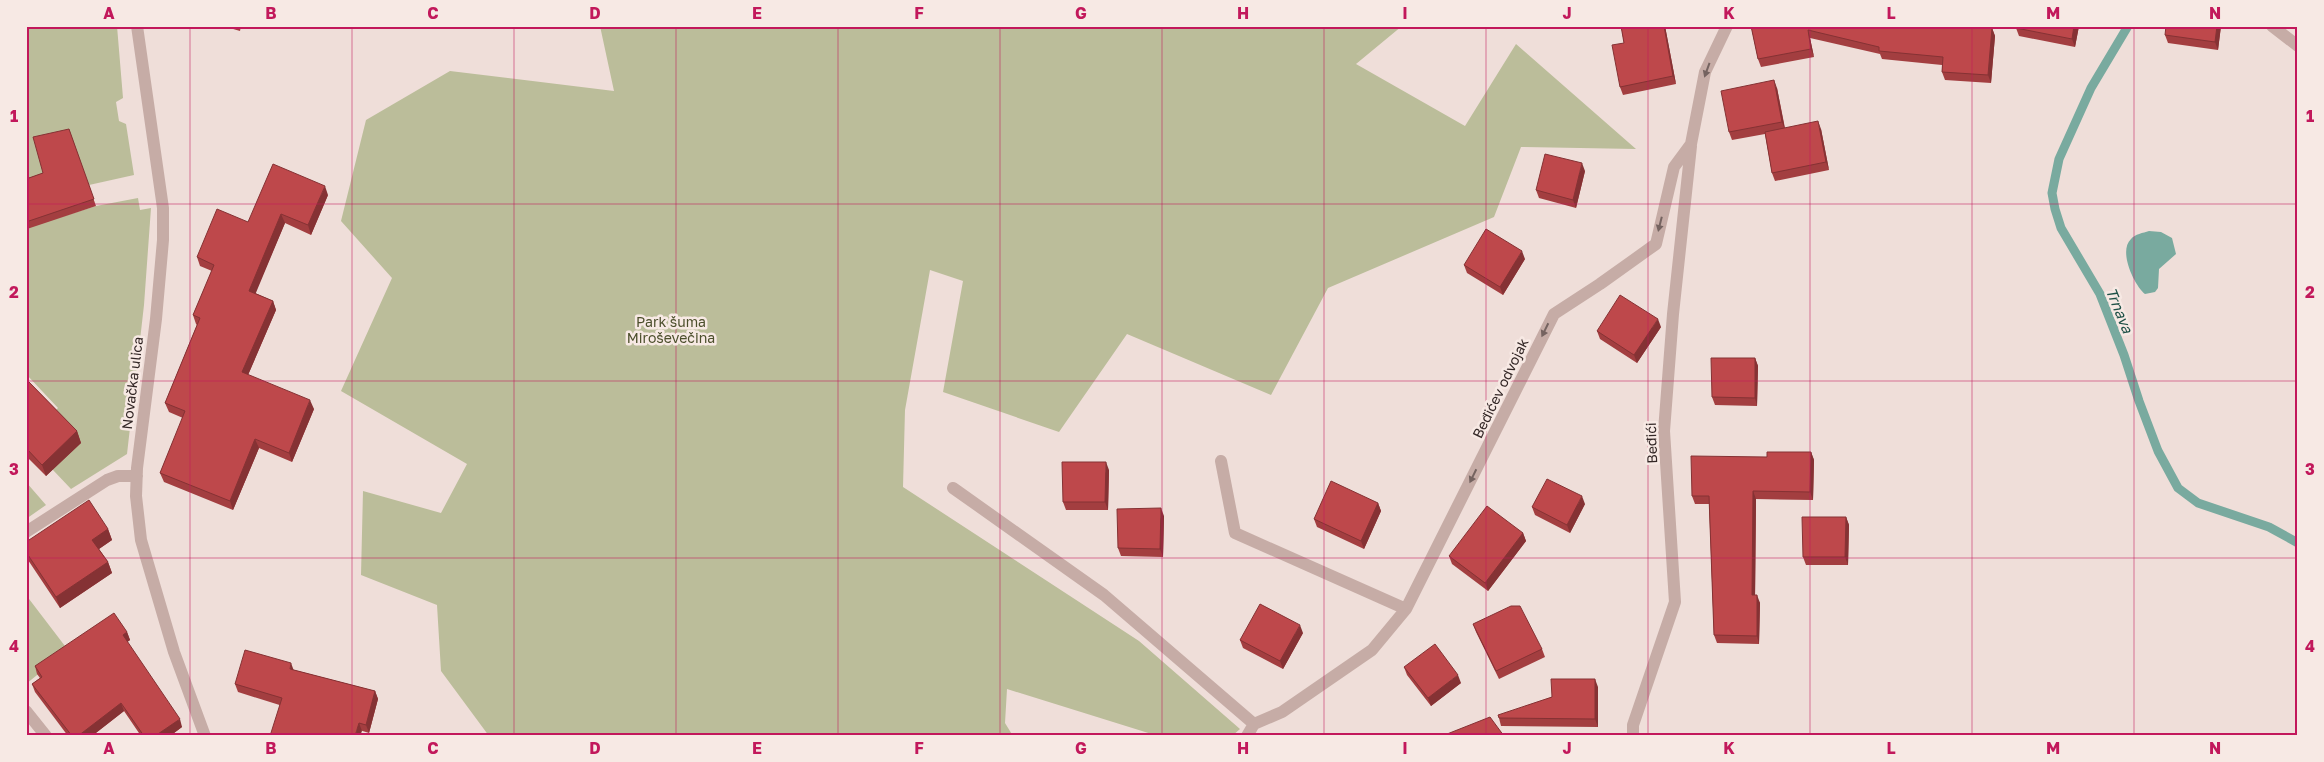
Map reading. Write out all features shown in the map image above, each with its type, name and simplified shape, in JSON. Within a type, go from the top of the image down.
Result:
[{"type":"street","name":"Novačka ulica","points":[[137,26],[163,208],[163,240],[136,476],[136,496],[141,540],[174,652],[205,736]]},
{"type":"street","name":"Beđićev odvojak","points":[[1254,724],[1282,712],[1372,650],[1406,609],[1554,314],[1656,244],[1674,167],[1691,144],[1705,72],[1727,26]]},
{"type":"street","points":[[2272,26],[2298,46]]},
{"type":"street","name":"Beđići","points":[[1632,736],[1632,725],[1676,602],[1664,431],[1673,314],[1691,144]]},
{"type":"street","points":[[1221,461],[1235,533],[1406,609]]},
{"type":"street","points":[[26,532],[107,480],[118,476],[136,476]]},
{"type":"street","points":[[953,488],[1104,595],[1254,724],[1247,736]]},
{"type":"street","points":[[26,712],[46,736]]},
{"type":"green space","points":[[26,26],[117,26],[123,98],[116,102],[119,121],[126,124],[134,175],[89,185],[83,168],[26,187]]},
{"type":"green space","name":"Park šuma Miroševečina","points":[[600,26],[1402,26],[1356,64],[1465,126],[1516,44],[1636,149],[1521,147],[1494,217],[1328,288],[1271,395],[1127,334],[1059,432],[943,392],[963,281],[930,270],[905,410],[903,487],[1139,641],[1240,729],[1232,736],[1158,736],[1007,689],[1005,723],[1013,736],[489,736],[441,671],[437,605],[361,575],[363,491],[441,513],[467,464],[341,391],[392,278],[341,221],[366,120],[450,71],[614,91]]},
{"type":"green space","points":[[138,198],[140,210],[151,208],[144,305],[127,454],[71,489],[53,470],[53,413],[58,408],[26,374],[26,228],[96,206]]},
{"type":"green space","points":[[26,482],[46,505],[26,519]]},
{"type":"green space","points":[[26,595],[68,650],[26,684]]},
{"type":"water","points":[[2149,231],[2161,232],[2172,238],[2176,254],[2159,269],[2158,288],[2155,292],[2145,294],[2132,276],[2126,251],[2127,244],[2133,237]]},
{"type":"building","points":[[1621,26],[1664,26],[1673,76],[1620,87],[1612,45],[1624,43]]},
{"type":"building","points":[[1751,26],[1970,26],[1992,28],[1988,75],[1942,72],[1943,57],[1879,51],[1879,47],[1808,30],[1811,49],[1758,59]]},
{"type":"building","points":[[2016,26],[2074,26],[2072,39],[2016,28]]},
{"type":"building","points":[[2166,26],[2217,26],[2215,42],[2165,35]]},
{"type":"building","points":[[1774,80],[1782,122],[1729,132],[1721,91]]},
{"type":"building","points":[[1818,121],[1826,162],[1772,173],[1765,132]]},
{"type":"building","points":[[69,129],[94,199],[26,222],[26,179],[43,173],[33,137]]},
{"type":"building","points":[[1545,154],[1582,163],[1573,200],[1536,190]]},
{"type":"building","points":[[273,164],[325,186],[308,225],[281,214],[249,291],[273,301],[242,372],[310,400],[289,453],[255,439],[230,501],[160,473],[185,411],[165,403],[200,318],[193,315],[214,265],[197,257],[217,209],[248,222]]},
{"type":"building","points":[[1486,229],[1522,251],[1500,287],[1464,265]]},
{"type":"building","points":[[1620,295],[1658,319],[1634,355],[1597,331]]},
{"type":"building","points":[[1711,358],[1755,358],[1755,398],[1712,397]]},
{"type":"building","points":[[26,379],[77,431],[42,465],[26,448]]},
{"type":"building","points":[[1767,452],[1811,452],[1810,492],[1753,491],[1752,595],[1757,595],[1757,636],[1714,635],[1709,496],[1692,496],[1691,456],[1767,457]]},
{"type":"building","points":[[1062,462],[1106,462],[1105,502],[1063,502]]},
{"type":"building","points":[[1547,479],[1582,496],[1567,525],[1532,507]]},
{"type":"building","points":[[1331,481],[1378,503],[1361,541],[1314,519]]},
{"type":"building","points":[[89,500],[108,529],[92,540],[108,562],[56,597],[26,552],[26,542]]},
{"type":"building","points":[[1487,506],[1523,533],[1485,583],[1449,556]]},
{"type":"building","points":[[1161,508],[1160,549],[1118,548],[1117,509]]},
{"type":"building","points":[[1802,517],[1846,517],[1845,557],[1803,557]]},
{"type":"building","points":[[1260,604],[1300,625],[1280,661],[1240,640]]},
{"type":"building","points":[[1511,606],[1520,606],[1542,649],[1496,671],[1473,624]]},
{"type":"building","points":[[114,613],[127,632],[123,635],[180,719],[155,736],[144,736],[121,703],[78,736],[72,736],[32,684],[42,677],[35,666]]},
{"type":"building","points":[[1435,644],[1458,675],[1428,698],[1404,667]]},
{"type":"building","points":[[245,650],[291,663],[290,669],[375,691],[366,725],[359,723],[355,736],[270,736],[282,698],[235,684]]},
{"type":"building","points":[[1551,679],[1595,679],[1595,719],[1499,718],[1498,715],[1552,697]]},
{"type":"building","points":[[1490,717],[1504,736],[1442,736]]},
{"type":"waterway","name":"Trnava","points":[[2128,26],[2091,88],[2059,159],[2052,193],[2061,228],[2100,294],[2158,451],[2178,488],[2198,503],[2269,527],[2298,543]]}]
